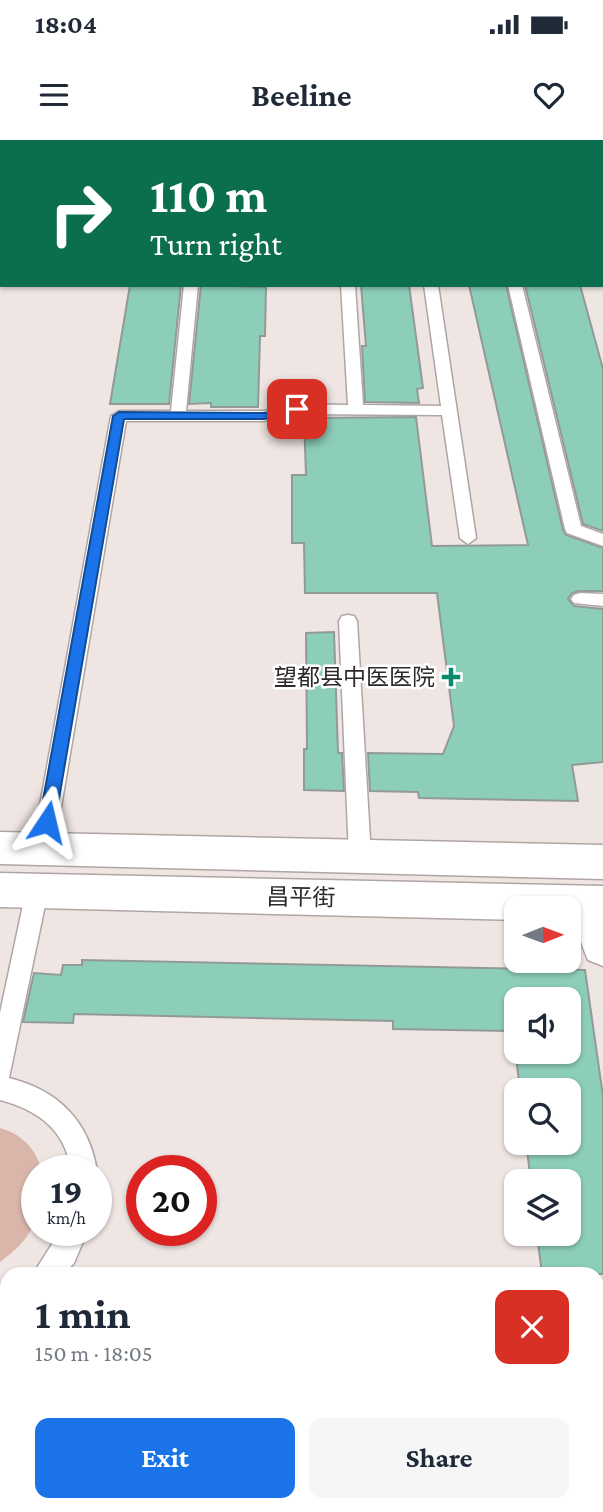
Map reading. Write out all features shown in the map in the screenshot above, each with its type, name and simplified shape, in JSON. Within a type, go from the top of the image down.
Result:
[{"type":"street","name":"昌平街","points":[[0,848],[603,862]]},
{"type":"street","name":"昌平街","points":[[19,890],[599,904]]},
{"type":"street","points":[[599,904],[603,947]]},
{"type":"lane","points":[[178,416],[191,287]]},
{"type":"lane","points":[[348,287],[356,410]]},
{"type":"lane","points":[[431,287],[468,538]]},
{"type":"lane","points":[[515,287],[573,529],[603,540]]},
{"type":"lane","points":[[43,849],[119,416],[264,416],[297,409],[450,411]]},
{"type":"lane","points":[[580,599],[603,600]]},
{"type":"lane","points":[[348,621],[360,856]]},
{"type":"lane","points":[[0,1070],[19,890]]},
{"type":"lane","points":[[0,1088],[22,1092],[44,1102],[63,1119],[76,1140],[80,1155]]},
{"type":"lane","points":[[53,1267],[67,1246]]},
{"type":"shaded area","points":[[0,1128],[21,1138],[35,1155],[21,1155],[21,1244],[0,1262]]},
{"type":"building","points":[[130,287],[181,287],[169,404],[110,404]]},
{"type":"building","points":[[201,287],[266,287],[265,336],[260,336],[258,407],[189,404]]},
{"type":"building","points":[[361,287],[409,287],[423,388],[417,389],[419,403],[365,402],[362,346],[366,346]]},
{"type":"building","name":"望都县中医医院","points":[[469,287],[506,287],[563,530],[566,535],[603,548],[603,591],[579,591],[572,593],[568,599],[574,606],[603,609],[603,762],[572,765],[578,801],[419,798],[418,792],[370,791],[368,753],[443,754],[454,726],[437,593],[305,593],[304,543],[292,543],[292,475],[306,475],[304,418],[416,417],[432,546],[528,545]]},
{"type":"building","points":[[525,287],[581,287],[603,369],[603,531],[583,524]]},
{"type":"building","points":[[334,632],[338,753],[342,753],[344,791],[304,790],[304,749],[307,749],[306,633]]},
{"type":"building","points":[[82,960],[504,968],[504,973],[581,973],[581,970],[585,970],[603,1096],[603,1267],[541,1267],[538,1246],[581,1246],[581,1169],[529,1169],[528,1155],[581,1155],[581,1078],[519,1078],[517,1064],[581,1064],[581,987],[504,987],[504,1031],[393,1029],[393,1021],[74,1014],[73,1023],[23,1022],[34,973],[61,975],[63,965],[82,965]]},
{"type":"place","name":"望都县中医医院","points":[[451,677]]},
{"type":"route","points":[[47,822],[119,416],[264,416],[297,409]]}]
